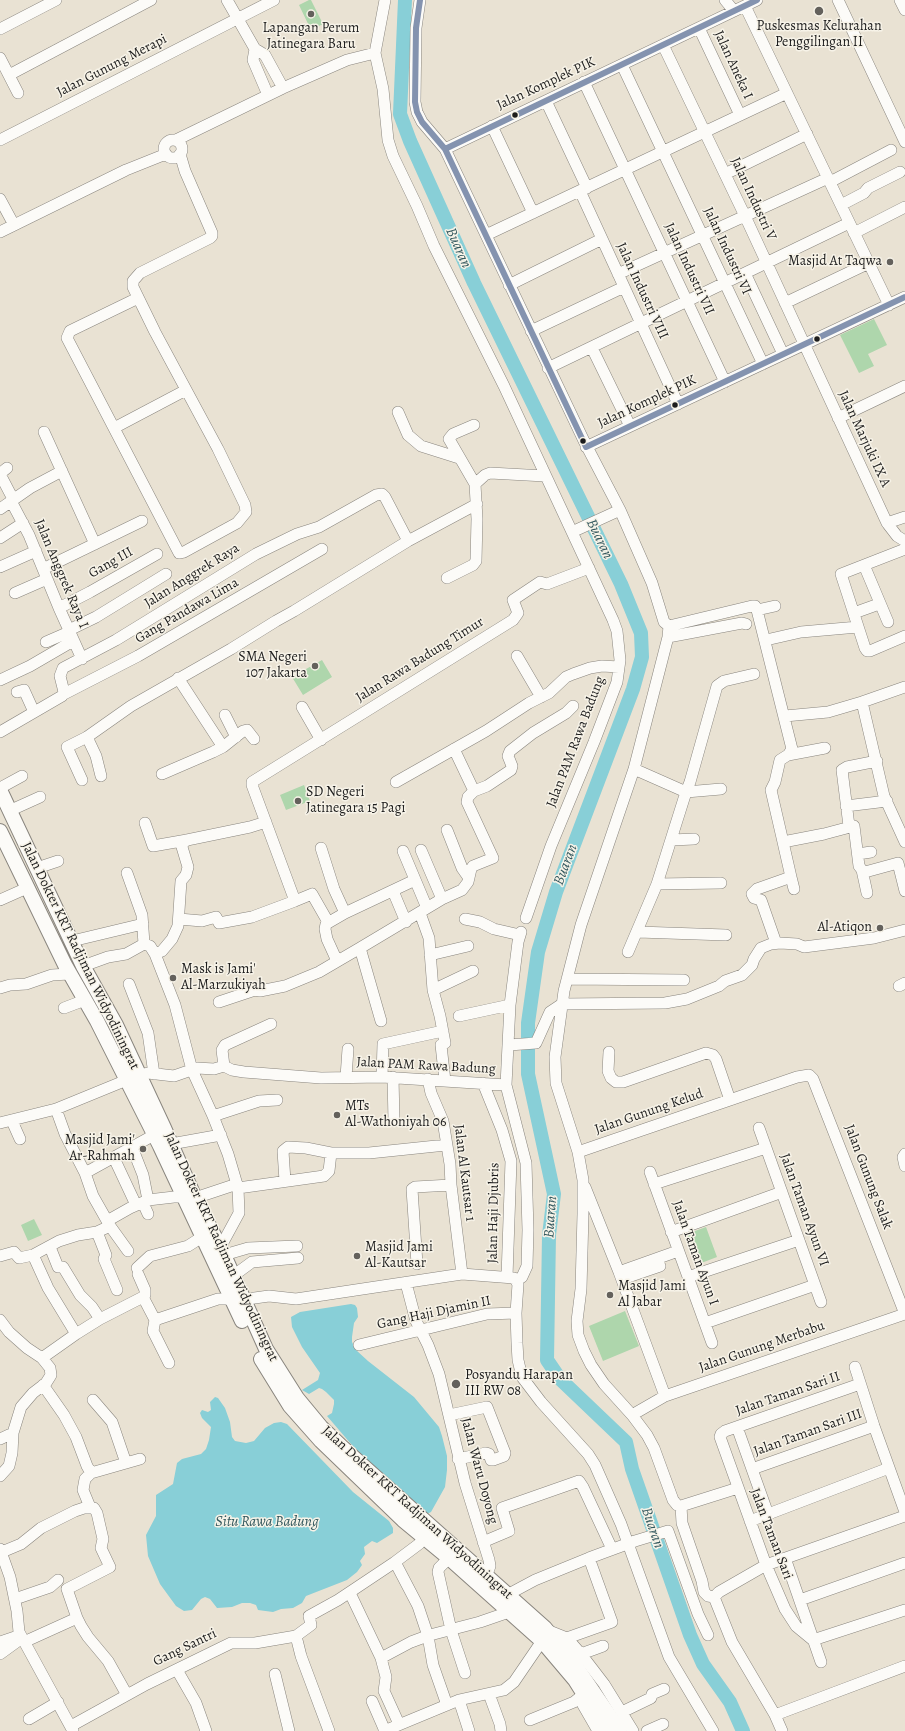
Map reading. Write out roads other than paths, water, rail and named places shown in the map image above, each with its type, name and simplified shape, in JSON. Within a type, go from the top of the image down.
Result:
[{"type":"main road","name":"Jalan Dokter KRT Radjiman Widyodiningrat","points":[[0,789],[83,966],[116,1025],[154,1135],[222,1252],[233,1276],[238,1300],[260,1358],[290,1406],[321,1441],[403,1520],[449,1558],[509,1612],[544,1635],[559,1659],[580,1687],[607,1731]]},
{"type":"main road","name":"Jalan Dokter KRT Radjiman Widyodiningrat","points":[[1,834],[69,974],[133,1077],[171,1144],[202,1237],[266,1349],[297,1398],[321,1427],[507,1595],[544,1635],[567,1655],[620,1731]]},
{"type":"street","points":[[0,29],[56,0]]},
{"type":"street","points":[[9,75],[151,0]]},
{"type":"street","points":[[227,0],[255,49],[265,55],[283,88]]},
{"type":"street","name":"Jalan Gunung Merapi","points":[[0,140],[274,0]]},
{"type":"street","points":[[0,232],[173,150],[198,130],[268,95],[347,60],[376,52],[385,0]]},
{"type":"street","points":[[420,0],[416,28],[415,102],[422,122],[445,149]]},
{"type":"street","points":[[725,0],[734,11]]},
{"type":"street","name":"Jalan Komplek PIK","points":[[758,0],[445,149],[586,447],[905,297]]},
{"type":"street","points":[[838,0],[905,142]]},
{"type":"street","points":[[900,0],[905,10]]},
{"type":"street","points":[[745,6],[889,305]]},
{"type":"street","name":"Jalan Aneka I","points":[[699,28],[740,116]]},
{"type":"street","name":"Jalan Industri V","points":[[663,45],[804,344]]},
{"type":"street","points":[[255,49],[253,60],[268,95]]},
{"type":"street","name":"Jalan PAM Rawa Badung","points":[[376,52],[383,89],[388,140],[392,156],[417,206],[434,246],[504,386],[545,476],[574,531],[617,631],[619,667],[617,682],[551,846],[526,918]]},
{"type":"street","points":[[0,58],[18,93]]},
{"type":"street","name":"Jalan Industri VI","points":[[622,65],[763,364]]},
{"type":"street","name":"Jalan Industri VII","points":[[584,82],[725,382]]},
{"type":"street","points":[[486,235],[787,93]]},
{"type":"street","name":"Jalan Industri VIII","points":[[546,101],[602,239],[678,404]]},
{"type":"street","points":[[492,126],[533,213]]},
{"type":"street","points":[[725,174],[807,134]]},
{"type":"street","points":[[138,298],[70,331],[68,338],[179,553],[184,552],[237,523],[246,512],[245,505],[218,449],[133,287],[133,281],[136,277],[212,236],[185,171],[173,150]]},
{"type":"street","points":[[618,274],[744,216],[829,180],[891,150]]},
{"type":"street","points":[[841,205],[864,193],[868,188],[900,172]]},
{"type":"street","points":[[0,199],[14,225]]},
{"type":"street","points":[[548,368],[766,263],[905,207]]},
{"type":"street","points":[[509,285],[602,239]]},
{"type":"street","points":[[785,303],[869,263]]},
{"type":"street","points":[[745,273],[783,354]]},
{"type":"street","points":[[531,331],[624,287]]},
{"type":"street","name":"Jalan Marjuki IX A","points":[[804,344],[887,523],[897,536],[905,541]]},
{"type":"street","points":[[592,348],[630,426]]},
{"type":"street","points":[[838,418],[905,386]]},
{"type":"street","points":[[114,428],[186,390]]},
{"type":"street","points":[[398,412],[408,435],[421,446],[459,458]]},
{"type":"street","points":[[447,578],[473,565],[476,561],[477,504],[475,484],[449,439],[453,434],[474,424]]},
{"type":"street","points":[[44,432],[95,544]]},
{"type":"street","points":[[586,447],[652,583],[664,622],[669,626]]},
{"type":"street","name":"Jalan Anggrek Raya I","points":[[7,468],[2,472],[1,476],[36,551],[70,635],[82,659]]},
{"type":"street","points":[[0,509],[12,500],[62,471]]},
{"type":"street","points":[[475,484],[485,475],[490,473],[545,476]]},
{"type":"street","name":"Jalan Anggrek Raya","points":[[64,694],[61,672],[64,668],[116,640],[256,554],[297,534],[319,527],[376,495],[382,494],[385,497],[393,515],[408,541]]},
{"type":"street","points":[[82,780],[66,748],[87,737],[123,712],[178,678],[294,612],[408,541],[477,504]]},
{"type":"street","points":[[574,531],[618,511]]},
{"type":"street","points":[[887,523],[905,517]]},
{"type":"street","points":[[15,592],[95,544],[142,522]]},
{"type":"street","points":[[0,538],[23,523]]},
{"type":"street","name":"Gang Pandawa Lima","points":[[64,694],[138,656],[322,549]]},
{"type":"street","points":[[905,549],[841,574],[867,651],[905,636]]},
{"type":"street","points":[[0,567],[36,551]]},
{"type":"street","name":"Gang III","points":[[59,608],[157,554]]},
{"type":"street","points":[[864,565],[879,604],[888,622]]},
{"type":"street","name":"Jalan Rawa Badung Timur","points":[[266,822],[252,782],[513,620],[518,613],[513,602],[515,598],[542,582],[547,584],[589,568]]},
{"type":"street","points":[[0,680],[30,666],[96,617],[166,574]]},
{"type":"street","points":[[854,613],[879,604]]},
{"type":"street","points":[[669,626],[755,606],[766,640],[785,716],[792,749],[788,755]]},
{"type":"street","points":[[757,610],[775,606]]},
{"type":"street","points":[[668,637],[742,623],[746,624]]},
{"type":"street","points":[[669,626],[668,637],[634,769],[581,925],[567,979],[555,1057],[556,1084],[578,1152],[583,1180],[584,1214],[577,1321],[578,1335],[591,1365],[604,1384],[632,1415],[647,1435],[654,1448],[673,1500],[677,1505],[681,1506],[738,1488]]},
{"type":"street","points":[[766,640],[801,632],[858,627]]},
{"type":"street","points":[[46,642],[70,635]]},
{"type":"street","points":[[517,656],[541,697]]},
{"type":"street","points":[[396,782],[549,693],[566,678],[579,671],[602,666],[619,667]]},
{"type":"street","points":[[628,952],[638,932],[657,884],[672,840],[717,686],[724,681],[754,674]]},
{"type":"street","points":[[178,678],[223,747]]},
{"type":"street","points":[[785,716],[828,712],[903,688],[905,699]]},
{"type":"street","points":[[17,692],[24,690],[34,712]]},
{"type":"street","points":[[0,732],[64,694]]},
{"type":"street","points":[[862,702],[887,801],[905,842]]},
{"type":"street","points":[[302,706],[320,740]]},
{"type":"street","points":[[219,1002],[255,990],[260,991],[285,986],[319,972],[406,922],[442,899],[466,887],[470,869],[473,866],[493,858],[467,802],[468,797],[474,791],[487,786],[511,770],[512,766],[508,756],[510,751],[533,733],[566,713],[573,706]]},
{"type":"street","points":[[225,715],[236,737]]},
{"type":"street","points":[[162,774],[195,761],[223,747],[246,730],[254,739]]},
{"type":"street","points":[[87,737],[96,756],[101,776]]},
{"type":"street","points":[[794,889],[771,790],[775,782],[780,760],[788,755],[825,748]]},
{"type":"street","points":[[454,749],[474,791]]},
{"type":"street","points":[[849,826],[842,770],[847,767],[877,761]]},
{"type":"street","points":[[634,769],[686,792],[722,789]]},
{"type":"street","points":[[0,789],[22,776]]},
{"type":"street","points":[[9,811],[40,797]]},
{"type":"street","points":[[846,806],[887,801]]},
{"type":"street","points":[[145,823],[153,846],[250,828],[266,822],[295,901]]},
{"type":"street","points":[[783,842],[824,834],[849,826],[854,827],[859,866],[862,870],[867,893]]},
{"type":"street","points":[[447,830],[462,868],[469,878]]},
{"type":"street","points":[[672,840],[694,839]]},
{"type":"street","points":[[155,954],[162,951],[168,944],[175,933],[179,919],[181,881],[186,875],[188,867],[182,847],[183,843],[187,840]]},
{"type":"street","points":[[321,848],[334,889],[345,913]]},
{"type":"street","points":[[421,850],[442,899]]},
{"type":"street","points":[[403,851],[415,880],[424,910],[429,938],[432,990],[443,1031],[444,1044],[441,1045],[445,1081]]},
{"type":"street","points":[[858,854],[871,852]]},
{"type":"street","points":[[862,870],[865,872],[901,860],[905,892]]},
{"type":"street","points":[[37,868],[58,861]]},
{"type":"street","points":[[127,873],[142,915],[144,944]]},
{"type":"street","points":[[776,943],[761,900],[754,898],[752,894],[757,889],[791,876]]},
{"type":"street","points":[[337,961],[327,939],[325,929],[328,922],[415,880]]},
{"type":"street","points":[[657,884],[721,883]]},
{"type":"street","points":[[0,900],[27,888]]},
{"type":"street","points":[[393,891],[406,922]]},
{"type":"street","points":[[179,919],[202,921],[216,917],[219,923],[252,916],[313,894],[328,922]]},
{"type":"street","name":"Jalan PAM Rawa Badung","points":[[3,1121],[56,1109],[133,1077],[154,1074],[174,1076],[197,1068],[214,1069],[224,1066],[232,1070],[244,1072],[321,1078],[388,1077],[506,1085],[513,1045],[510,1005],[518,942],[521,933],[494,929],[480,922],[465,919]]},
{"type":"street","points":[[72,941],[142,924]]},
{"type":"street","points":[[513,1045],[533,1044],[538,1041],[550,1012],[562,1004],[665,1004],[687,999],[718,986],[725,981],[742,975],[752,965],[761,948],[776,943],[797,944],[804,947],[874,938],[905,930]]},
{"type":"street","points":[[638,932],[726,935]]},
{"type":"street","points":[[83,966],[103,958],[126,954],[144,944],[150,946],[155,954],[175,1005],[192,1070],[213,1116],[238,1186],[239,1213],[222,1252]]},
{"type":"street","points":[[430,955],[468,946]]},
{"type":"street","points":[[360,948],[381,1021]]},
{"type":"street","points":[[432,990],[473,971]]},
{"type":"street","points":[[0,988],[26,984],[52,975],[69,974]]},
{"type":"street","points":[[567,979],[684,980]]},
{"type":"street","points":[[129,984],[148,1033],[154,1074]]},
{"type":"street","points":[[64,1008],[85,1000]]},
{"type":"street","points":[[459,1016],[476,1011],[510,1005]]},
{"type":"street","points":[[224,1066],[222,1050],[225,1045],[271,1024]]},
{"type":"street","points":[[394,1121],[383,1044],[443,1031]]},
{"type":"street","points":[[346,1077],[348,1049]]},
{"type":"street","points":[[609,1052],[608,1071],[611,1078],[616,1082],[622,1082],[706,1053],[713,1055],[716,1059],[730,1100]]},
{"type":"street","name":"Jalan Gunung Kelud","points":[[578,1152],[797,1077],[809,1075]]},
{"type":"street","name":"Jalan Gunung Salak","points":[[809,1075],[813,1079],[905,1314]]},
{"type":"street","name":"Jalan Al Kautsar 1","points":[[428,1079],[431,1093],[443,1121],[450,1164],[450,1185],[462,1274]]},
{"type":"street","name":"Jalan Haji Djubris","points":[[483,1083],[502,1130],[511,1161],[513,1278],[518,1287],[516,1313],[518,1360],[522,1377],[541,1402],[588,1454],[602,1478],[631,1542],[669,1657],[713,1731]]},
{"type":"street","points":[[154,1320],[213,1300],[238,1300],[269,1296],[296,1299],[462,1274],[513,1278],[522,1277],[527,1266],[528,1230],[526,1163],[506,1085]]},
{"type":"street","points":[[213,1116],[259,1101],[277,1100]]},
{"type":"street","points":[[56,1109],[65,1134],[85,1173],[93,1196],[128,1251]]},
{"type":"street","points":[[3,1121],[20,1139]]},
{"type":"street","name":"Jalan Taman Ayun VI","points":[[759,1128],[821,1302]]},
{"type":"street","points":[[85,1173],[154,1135]]},
{"type":"street","points":[[171,1144],[220,1135]]},
{"type":"street","points":[[285,1181],[283,1152],[286,1148],[306,1148],[331,1153],[369,1153],[446,1144]]},
{"type":"street","points":[[132,1147],[143,1175],[142,1203]]},
{"type":"street","points":[[654,1184],[766,1148]]},
{"type":"street","points":[[0,1256],[14,1252],[19,1258],[32,1255],[59,1241],[78,1235],[97,1232],[142,1203],[174,1197],[189,1197],[238,1186],[324,1176],[329,1171],[331,1153]]},
{"type":"street","points":[[905,1154],[903,1157],[905,1166]]},
{"type":"street","points":[[114,1158],[148,1214]]},
{"type":"street","name":"Jalan Taman Ayun I","points":[[650,1172],[712,1343]]},
{"type":"street","points":[[583,1180],[621,1276],[664,1396]]},
{"type":"street","points":[[417,1264],[412,1189],[415,1187],[450,1185]]},
{"type":"street","points":[[671,1232],[782,1192]]},
{"type":"street","points":[[97,1232],[106,1255],[104,1259],[117,1290]]},
{"type":"street","points":[[42,1358],[100,1319],[143,1297],[145,1295],[145,1290],[138,1271],[150,1256],[188,1246],[202,1237]]},
{"type":"street","points":[[688,1277],[799,1240]]},
{"type":"street","points":[[222,1252],[248,1248],[298,1246]]},
{"type":"street","points":[[50,1247],[58,1267],[63,1267],[80,1295],[92,1307],[100,1319]]},
{"type":"street","points":[[32,1255],[48,1288],[76,1334]]},
{"type":"street","points":[[621,1276],[680,1255]]},
{"type":"street","points":[[233,1276],[252,1262],[298,1258]]},
{"type":"street","name":"Jalan Waru Doyong","points":[[406,1283],[420,1330],[428,1345],[438,1374],[458,1459],[490,1566],[486,1577]]},
{"type":"street","points":[[705,1323],[815,1285]]},
{"type":"street","points":[[143,1297],[154,1320],[153,1331],[169,1363]]},
{"type":"street","name":"Gang Haji Djamin II","points":[[359,1345],[488,1314],[516,1313]]},
{"type":"street","name":"Jalan Gunung Merbabu","points":[[632,1415],[664,1396],[905,1314]]},
{"type":"street","points":[[0,1320],[9,1332],[27,1348],[42,1358],[50,1368],[51,1375],[21,1407],[13,1432],[12,1453],[9,1466],[0,1476]]},
{"type":"street","points":[[855,1368],[905,1512]]},
{"type":"street","name":"Jalan Taman Sari II","points":[[725,1431],[860,1384]]},
{"type":"street","points":[[43,1385],[68,1421],[76,1437],[81,1454],[91,1473]]},
{"type":"street","points":[[93,1400],[112,1422],[126,1463]]},
{"type":"street","points":[[448,1415],[487,1407],[504,1456],[492,1460],[489,1454],[486,1453],[458,1459]]},
{"type":"street","name":"Jalan Taman Sari III","points":[[752,1469],[874,1426]]},
{"type":"street","points":[[737,1427],[768,1514]]},
{"type":"street","name":"Jalan Taman Sari","points":[[725,1431],[720,1437],[766,1565],[785,1609],[796,1626],[813,1640]]},
{"type":"street","points":[[0,1439],[13,1432]]},
{"type":"street","points":[[127,1695],[108,1661],[88,1637],[77,1618],[68,1588],[110,1568],[101,1548],[103,1539],[96,1513],[94,1508],[90,1507],[83,1490],[85,1479],[91,1473],[140,1459]]},
{"type":"street","points":[[750,1521],[889,1468]]},
{"type":"street","points":[[483,1542],[509,1531],[502,1508],[579,1480],[612,1549]]},
{"type":"street","points":[[681,1506],[682,1523],[702,1581],[704,1592],[708,1596],[714,1597]]},
{"type":"street","points":[[72,1729],[22,1638],[15,1599],[2,1557],[40,1528],[75,1511],[90,1507]]},
{"type":"street","points":[[714,1597],[719,1592],[766,1565],[905,1516]]},
{"type":"street","points":[[507,1595],[535,1580],[612,1549],[631,1542],[669,1532],[698,1614],[708,1635]]},
{"type":"street","points":[[399,1724],[385,1695],[384,1691],[386,1677],[381,1658],[350,1593],[396,1562],[419,1544],[424,1537]]},
{"type":"street","points":[[449,1558],[438,1570],[451,1630],[465,1673]]},
{"type":"street","points":[[567,1638],[612,1622],[589,1558]]},
{"type":"street","points":[[785,1558],[821,1662]]},
{"type":"street","points":[[396,1562],[418,1606],[428,1636],[433,1665],[447,1705]]},
{"type":"street","points":[[800,1600],[905,1563]]},
{"type":"street","points":[[15,1599],[50,1587],[58,1580]]},
{"type":"street","name":"Gang Santri","points":[[72,1729],[127,1695],[230,1643],[255,1643],[296,1636],[309,1628],[311,1625],[309,1616],[350,1593]]},
{"type":"street","points":[[714,1597],[732,1642],[775,1715],[782,1731]]},
{"type":"street","points":[[813,1640],[905,1610]]},
{"type":"street","points":[[381,1658],[411,1642],[509,1612]]},
{"type":"street","points":[[0,1642],[22,1638],[77,1618]]},
{"type":"street","points":[[372,1701],[384,1731],[459,1700],[504,1690],[509,1687],[544,1635]]},
{"type":"street","name":"Jalan Dokter KRT Radjiman Widyodiningrat","points":[[544,1635],[567,1638],[604,1684],[633,1731]]},
{"type":"street","points":[[296,1636],[301,1656],[329,1731]]},
{"type":"street","points":[[0,1654],[22,1638]]},
{"type":"street","points":[[581,1654],[603,1646]]},
{"type":"street","name":"Jalan Dokter KRT Radjiman Widyodiningrat","points":[[559,1659],[598,1731]]},
{"type":"street","points":[[775,1715],[905,1666]]},
{"type":"street","points":[[177,1670],[196,1703],[206,1731]]},
{"type":"street","points":[[275,1674],[289,1731]]},
{"type":"street","points":[[622,1712],[651,1698],[652,1694],[664,1689]]},
{"type":"street","points":[[489,1694],[501,1731]]},
{"type":"street","points":[[530,1720],[574,1702],[579,1698]]},
{"type":"street","points":[[459,1700],[468,1731]]},
{"type":"street","points":[[29,1719],[58,1702]]},
{"type":"street","points":[[647,1731],[663,1724]]},
{"type":"water","points":[[351,1304],[355,1305],[357,1308],[358,1317],[354,1323],[352,1337],[352,1342],[356,1350],[414,1397],[439,1427],[447,1456],[445,1487],[431,1512],[427,1514],[423,1513],[357,1451],[327,1416],[332,1413],[334,1400],[326,1392],[319,1388],[309,1394],[302,1390],[318,1380],[320,1373],[302,1347],[292,1327],[291,1317],[300,1312]]},
{"type":"water","name":"Situ Rawa Badung","points":[[215,1397],[218,1398],[225,1408],[230,1422],[232,1437],[235,1441],[246,1443],[254,1441],[265,1428],[274,1423],[281,1422],[287,1424],[353,1492],[389,1521],[393,1528],[393,1533],[377,1543],[372,1541],[364,1547],[365,1554],[360,1561],[362,1565],[357,1572],[347,1580],[306,1596],[302,1603],[293,1608],[281,1609],[273,1612],[258,1610],[256,1605],[250,1603],[242,1603],[232,1607],[217,1608],[210,1599],[205,1597],[201,1599],[192,1610],[184,1611],[176,1606],[160,1584],[148,1556],[146,1535],[156,1516],[156,1495],[173,1484],[177,1463],[182,1459],[201,1454],[206,1449],[211,1427],[202,1418],[200,1413],[202,1410],[208,1412],[211,1410],[210,1402]]},
{"type":"waterway","name":"Buaran","points":[[405,0],[400,114],[410,141],[474,283],[621,584],[641,633],[642,657],[633,689],[556,892],[538,952],[528,1023],[528,1074],[554,1194],[549,1235],[547,1360],[560,1379],[626,1442],[632,1469],[690,1635],[703,1664],[730,1702],[743,1731]]},
{"type":"place","name":"Puskesmas Kelurahan Penggilingan II","points":[[819,11]]},
{"type":"place","name":"Lapangan Perum Jatinegara Baru","points":[[311,14]]},
{"type":"place","name":"Masjid At Taqwa","points":[[890,262]]},
{"type":"place","name":"SMA Negeri 107 Jakarta","points":[[315,666]]},
{"type":"place","name":"SD Negeri Jatinegara 15 Pagi","points":[[298,801]]},
{"type":"place","name":"Al-Atiqon","points":[[880,928]]},
{"type":"place","name":"Mask is Jami' Al-Marzukiyah","points":[[173,978]]},
{"type":"place","name":"MTs Al-Wathoniyah 06","points":[[337,1115]]},
{"type":"place","name":"Masjid Jami' Ar-Rahmah","points":[[143,1149]]},
{"type":"place","name":"Masjid Jami Al-Kautsar","points":[[357,1256]]},
{"type":"place","name":"Masjid Jami Al Jabar","points":[[610,1295]]},
{"type":"place","name":"Posyandu Harapan III RW 08","points":[[456,1384]]}]
